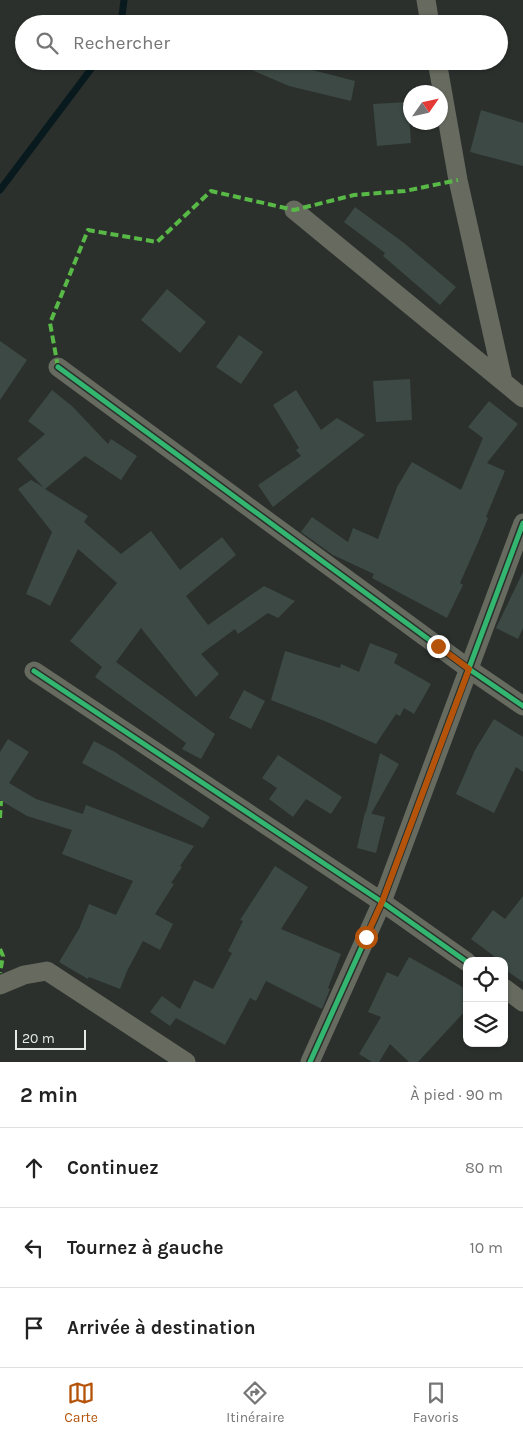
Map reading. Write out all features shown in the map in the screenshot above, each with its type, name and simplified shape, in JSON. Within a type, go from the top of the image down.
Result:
[{"type":"street","points":[[426,0],[428,15]]},
{"type":"street","points":[[438,70],[458,180],[503,381]]},
{"type":"street","points":[[294,210],[523,398]]},
{"type":"street","points":[[58,367],[469,669],[523,706]]},
{"type":"street","points":[[310,1062],[382,902],[523,523]]},
{"type":"street","points":[[34,671],[382,902],[463,959]]},
{"type":"street","points":[[0,985],[24,975],[47,971],[186,1062]]},
{"type":"street","points":[[508,991],[523,1002]]},
{"type":"building","points":[[252,70],[312,70],[355,81],[351,101],[289,86]]},
{"type":"building","points":[[403,102],[403,130],[410,130],[411,143],[377,146],[373,104]]},
{"type":"building","points":[[481,110],[523,123],[523,166],[470,152]]},
{"type":"building","points":[[355,207],[404,243],[456,287],[440,305],[383,256],[385,253],[344,222]]},
{"type":"building","points":[[167,289],[206,322],[180,353],[141,320]]},
{"type":"building","points":[[239,335],[263,352],[241,384],[216,367]]},
{"type":"building","points":[[0,341],[27,360],[0,400]]},
{"type":"building","points":[[410,379],[412,420],[376,422],[373,381]]},
{"type":"building","points":[[52,390],[72,406],[108,444],[111,439],[137,456],[121,480],[85,456],[45,489],[88,516],[84,522],[121,554],[151,531],[180,570],[222,537],[236,555],[186,596],[208,625],[264,586],[295,601],[278,618],[268,613],[238,634],[235,629],[201,654],[219,674],[196,697],[141,628],[116,662],[215,734],[201,759],[182,749],[186,743],[95,677],[102,667],[70,641],[117,583],[78,549],[50,606],[26,594],[52,532],[18,489],[31,480],[43,487],[17,459],[45,434],[28,421]]},
{"type":"building","points":[[296,390],[321,430],[337,418],[365,435],[273,507],[258,485],[301,456],[296,450],[299,448],[273,405]]},
{"type":"building","points":[[489,401],[518,424],[487,463],[505,471],[486,517],[488,518],[460,583],[463,585],[447,618],[372,578],[374,574],[333,555],[301,532],[312,517],[348,542],[353,528],[378,539],[397,487],[412,462],[461,490],[483,438],[468,427]]},
{"type":"building","points":[[523,572],[523,628],[518,639],[496,628]]},
{"type":"building","points":[[370,643],[398,654],[394,663],[431,684],[414,714],[404,708],[400,716],[396,714],[376,744],[271,700],[285,651],[340,668],[341,664],[359,672]]},
{"type":"building","points":[[244,690],[265,701],[251,729],[229,718]]},
{"type":"building","points":[[494,719],[523,737],[523,772],[516,767],[494,813],[456,794],[475,750]]},
{"type":"building","points":[[8,739],[29,752],[9,783],[36,799],[83,814],[86,805],[194,846],[180,866],[182,867],[171,883],[174,884],[155,914],[173,924],[160,950],[143,941],[120,989],[89,977],[88,979],[59,962],[79,929],[89,904],[116,915],[133,881],[62,854],[72,830],[27,816],[0,800],[0,752]]},
{"type":"building","points":[[94,741],[115,752],[210,817],[203,828],[82,763]]},
{"type":"building","points":[[380,753],[399,764],[371,814],[366,812]]},
{"type":"building","points":[[278,755],[342,797],[331,814],[306,799],[293,817],[269,799],[277,788],[262,778]]},
{"type":"building","points":[[365,812],[385,817],[376,853],[357,848]]},
{"type":"building","points":[[275,866],[308,887],[281,929],[341,954],[322,1009],[266,981],[256,1001],[250,998],[225,1045],[176,1018],[170,1026],[150,1012],[162,996],[180,1009],[194,980],[213,989],[232,953],[228,951],[243,921],[240,920]]},
{"type":"building","points":[[523,896],[523,982],[508,972],[508,957],[493,957],[471,939],[493,910],[505,919]]},
{"type":"building","points":[[409,957],[461,986],[463,988],[463,1013],[418,1062],[409,1062],[390,1044],[379,1062],[372,1062],[359,1054],[381,1017],[368,1012],[387,972],[398,977]]},
{"type":"waterway","points":[[122,15],[124,0]]},
{"type":"waterway","points":[[0,190],[90,70]]},
{"type":"marked path","points":[[58,367],[50,323],[88,230],[157,242],[211,191],[294,210],[354,195],[405,191],[458,180]]},
{"type":"marked path","points":[[0,818],[1,801]]},
{"type":"marked path","points":[[0,949],[3,956],[0,973]]},
{"type":"cycle path","points":[[58,367],[469,669],[523,706]]},
{"type":"cycle path","points":[[310,1062],[382,902],[523,523]]},
{"type":"cycle path","points":[[34,671],[382,902],[463,959]]},
{"type":"route","points":[[366,937],[382,902],[469,669],[438,646]]}]
